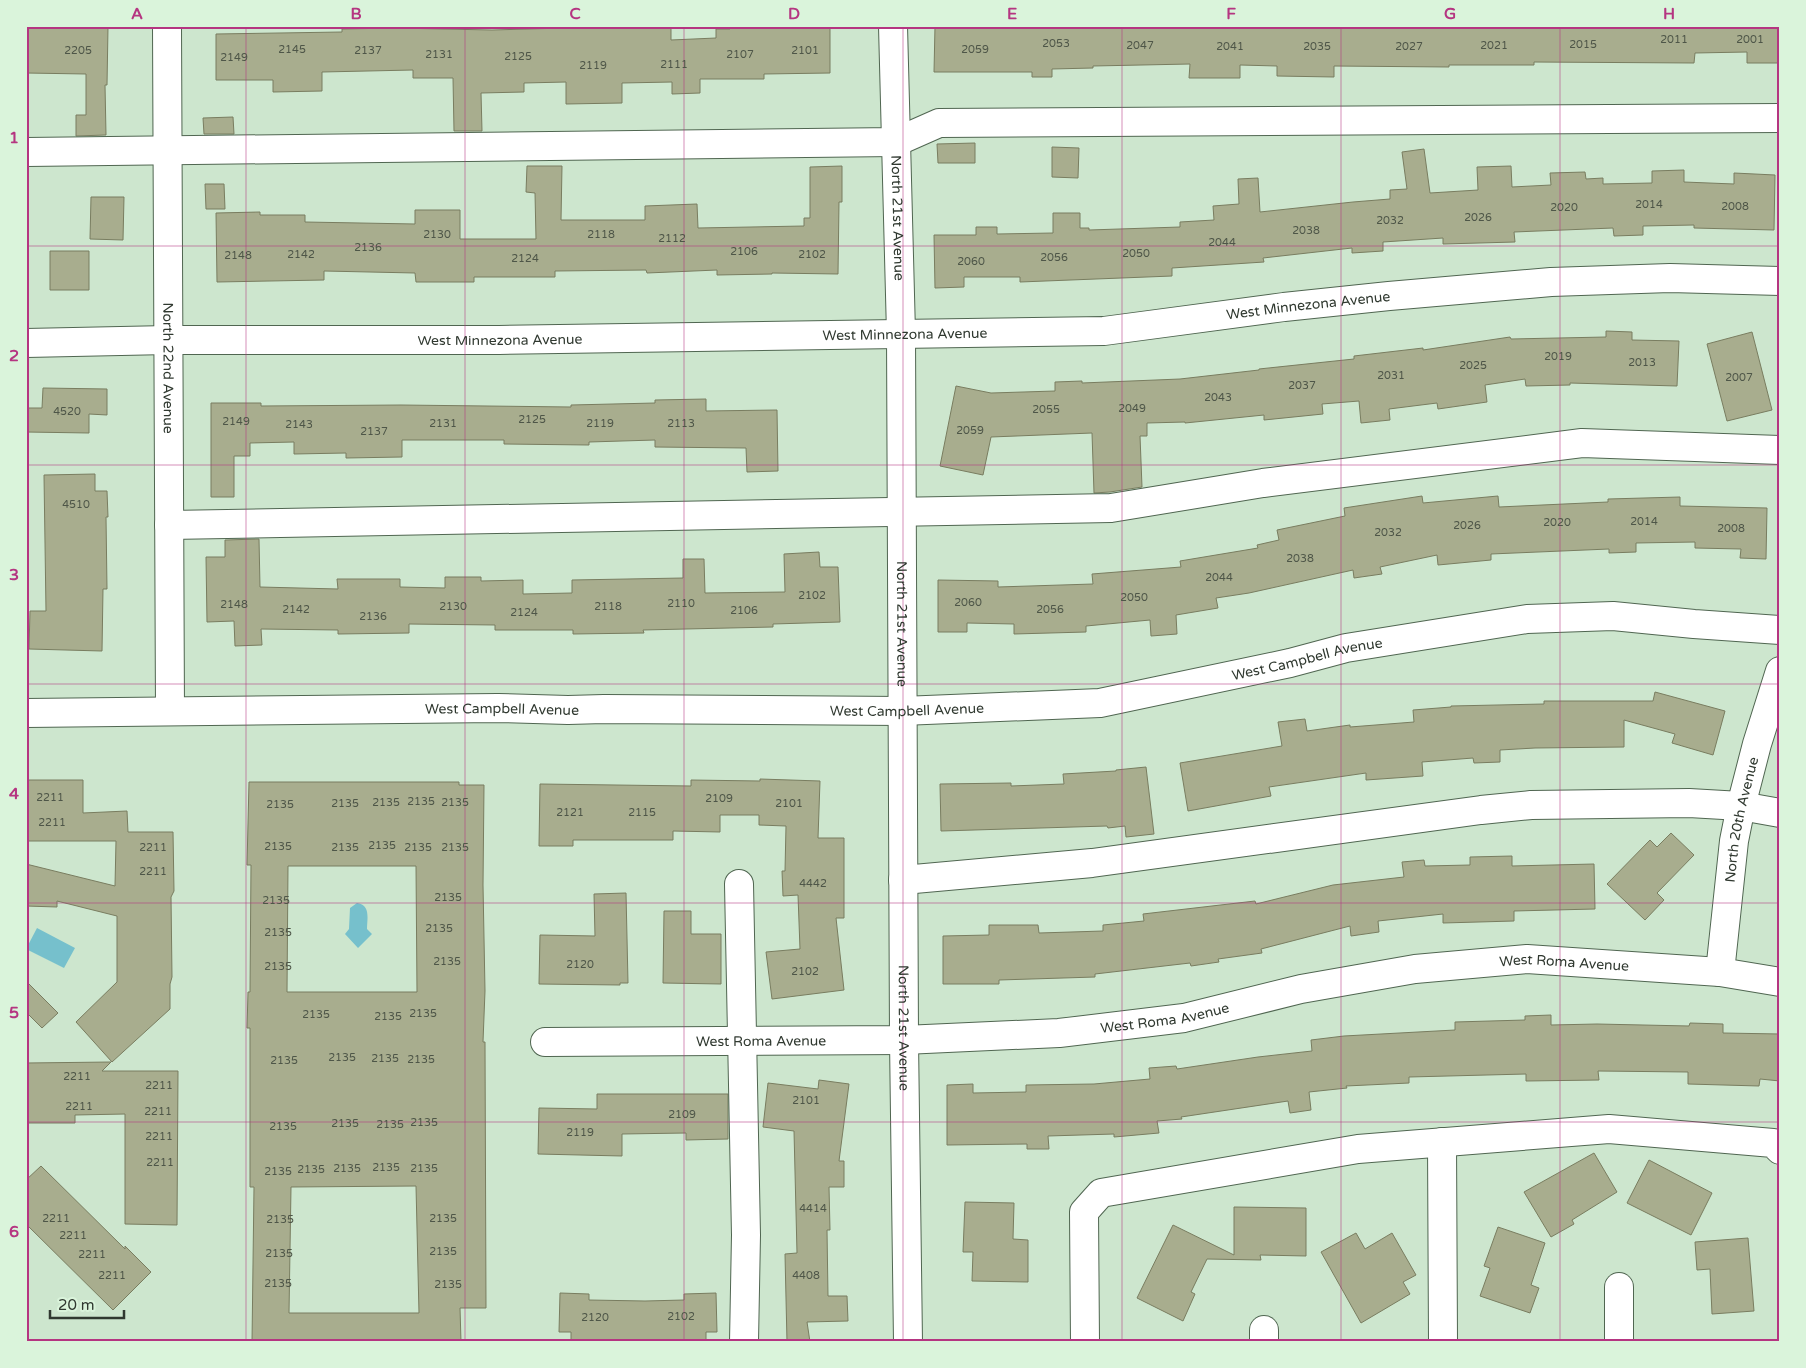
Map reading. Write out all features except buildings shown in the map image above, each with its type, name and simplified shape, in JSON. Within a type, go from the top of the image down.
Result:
[{"type":"street","name":"North 22nd Avenue","points":[[167,26],[170,711]]},
{"type":"street","name":"North 21st Avenue","points":[[893,26],[901,333],[904,1040],[908,1342]]},
{"type":"street","points":[[26,152],[896,142],[939,123],[1780,118]]},
{"type":"street","name":"West Minnezona Avenue","points":[[26,343],[168,340],[499,340],[1104,331],[1284,307],[1551,282],[1670,278],[1780,281]]},
{"type":"street","points":[[169,525],[1111,508],[1263,483],[1582,442],[1780,450]]},
{"type":"street","name":"West Campbell Avenue","points":[[26,713],[498,708],[902,711],[1100,703],[1290,663],[1346,648],[1527,620],[1613,616],[1780,630]]},
{"type":"street","name":"North 20th Avenue","points":[[1720,972],[1734,840],[1757,744],[1780,671]]},
{"type":"street","points":[[903,880],[1092,863],[1481,810],[1531,805],[1689,803],[1741,806],[1780,813]]},
{"type":"street","points":[[739,884],[746,1235],[744,1342]]},
{"type":"street","name":"West Roma Avenue","points":[[545,1042],[904,1040],[1059,1032],[1184,1018],[1301,989],[1415,969],[1527,959],[1720,972],[1780,982]]},
{"type":"street","points":[[1085,1342],[1084,1212],[1101,1193],[1358,1149],[1609,1128],[1773,1143],[1780,1150]]},
{"type":"street","points":[[1442,1142],[1443,1342]]},
{"type":"street","points":[[1619,1287],[1619,1342]]},
{"type":"water","points":[[357,903],[366,909],[368,917],[367,929],[372,934],[358,948],[345,934],[349,929],[350,908]]},
{"type":"water","points":[[37,928],[75,948],[64,968],[26,949]]}]
